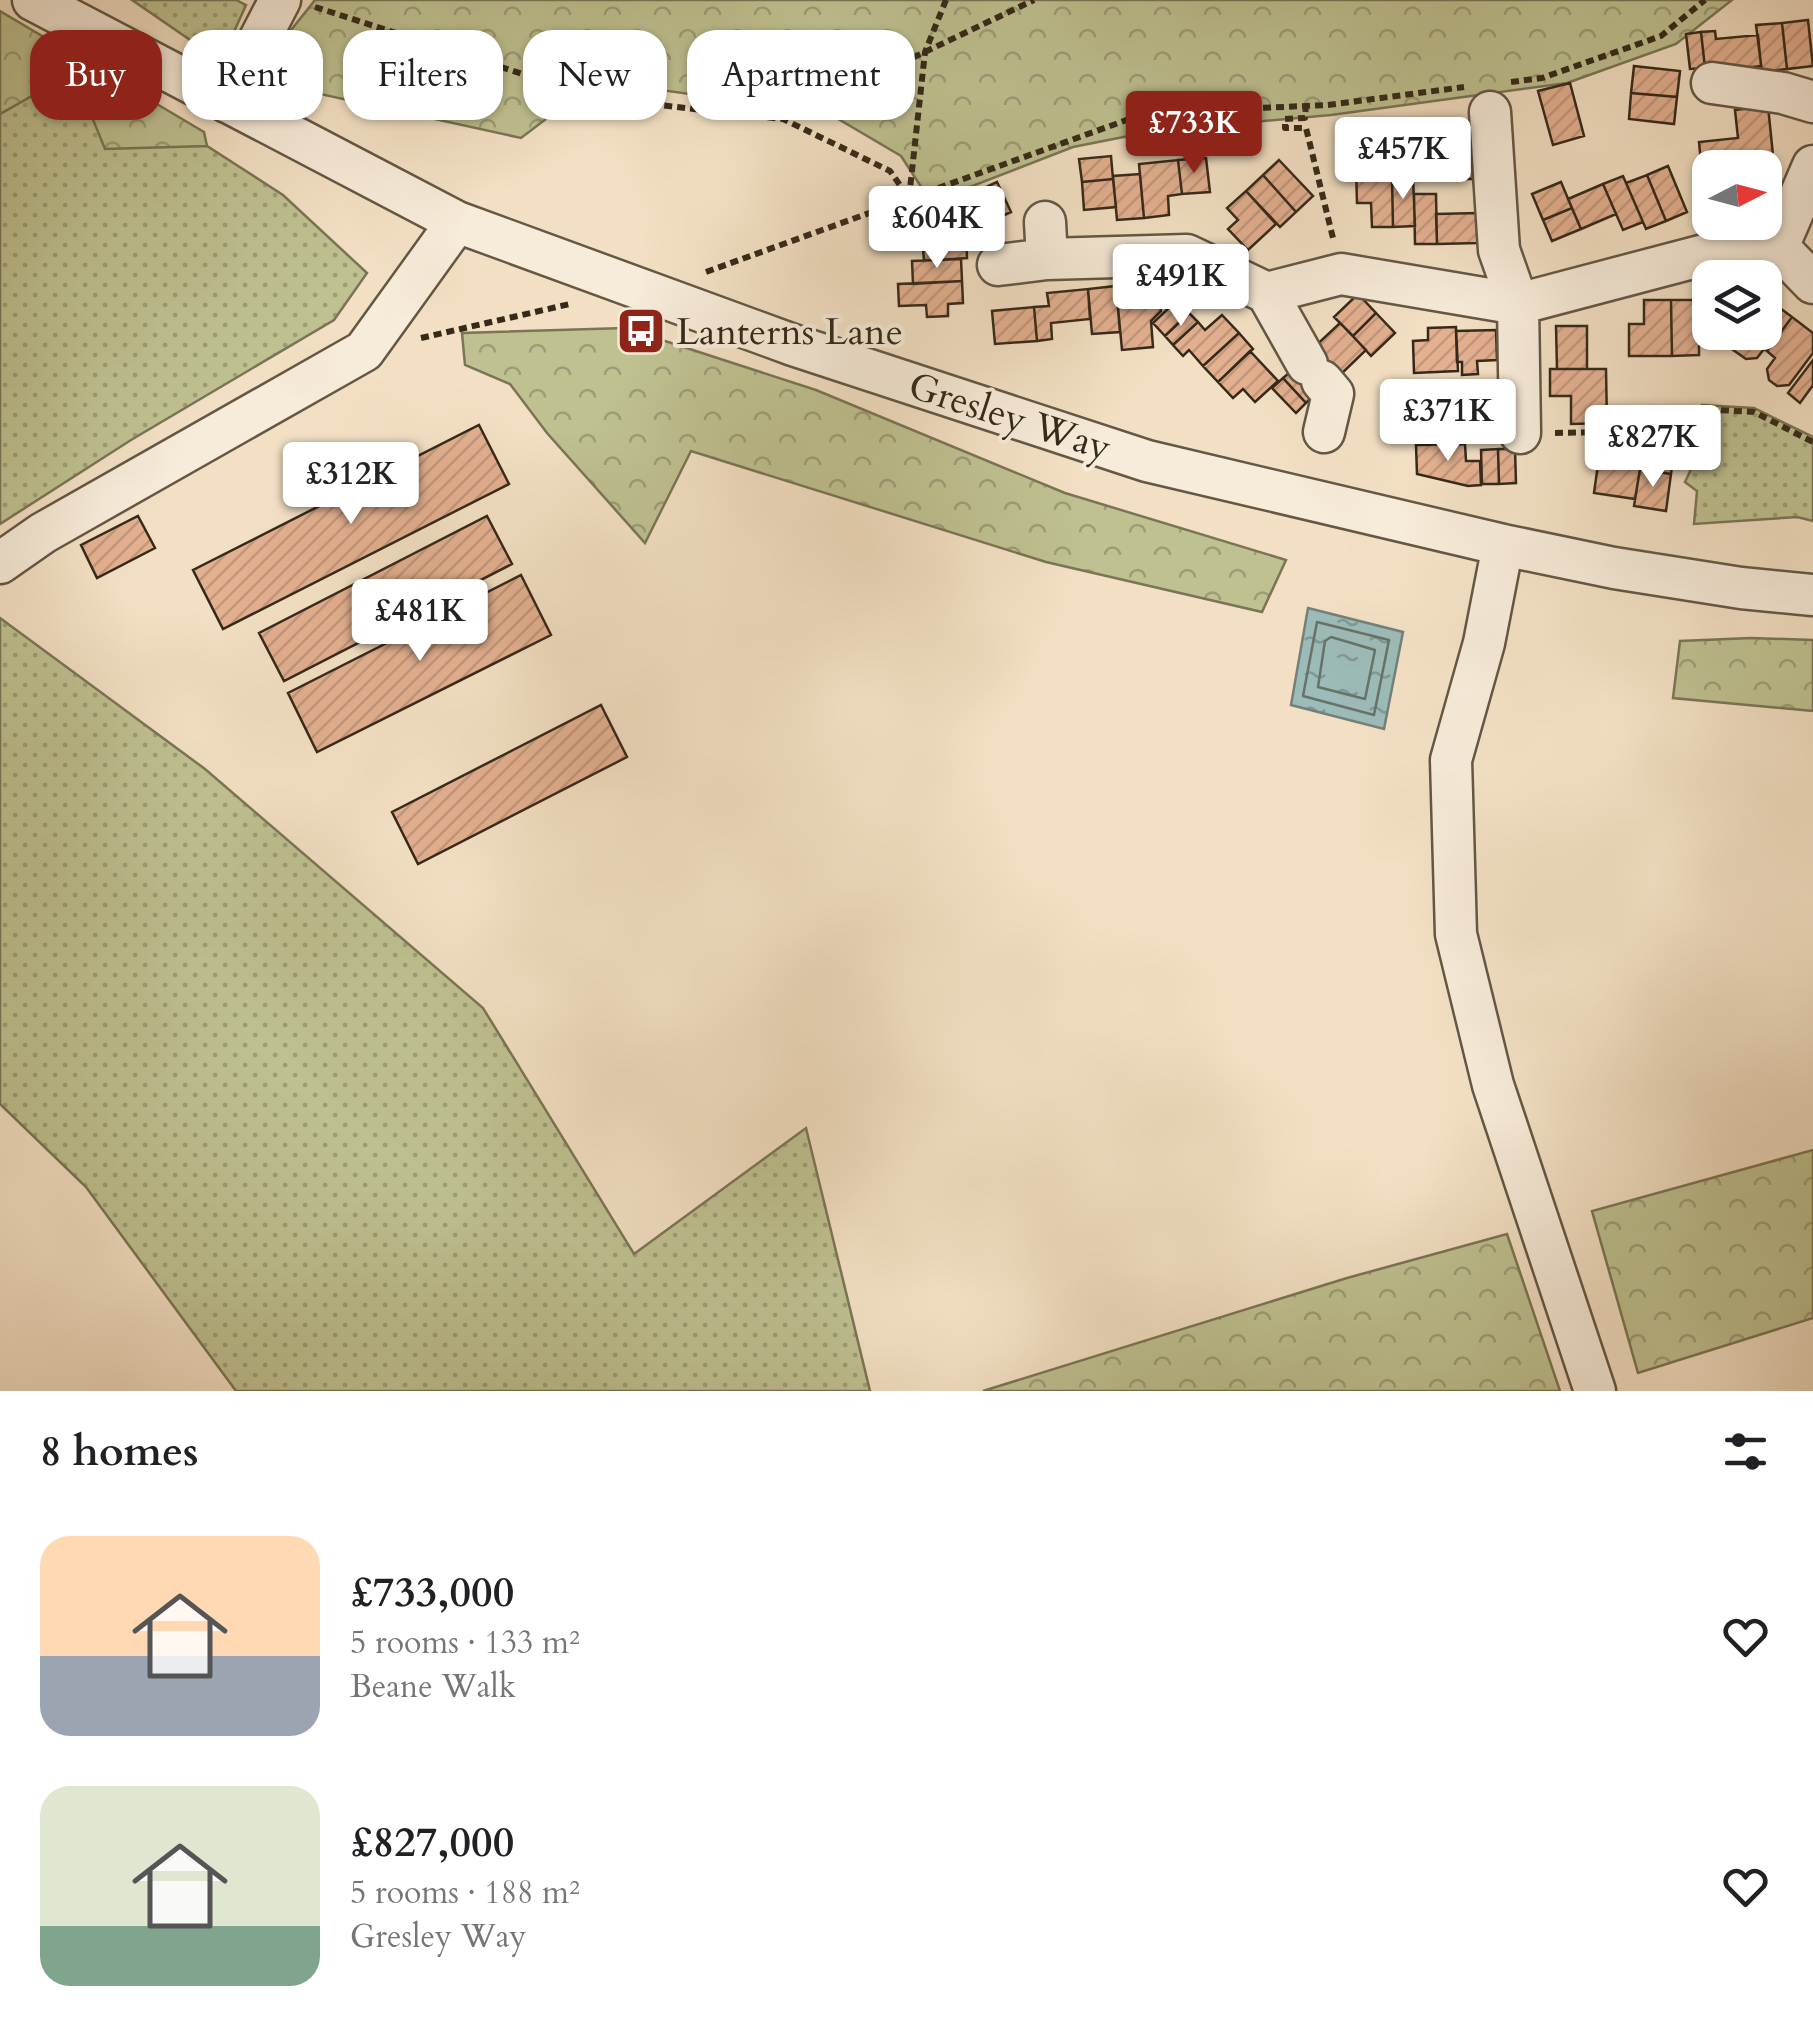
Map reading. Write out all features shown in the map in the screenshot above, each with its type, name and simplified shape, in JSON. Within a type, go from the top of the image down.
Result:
[{"type":"street","name":"Gresley Way","points":[[33,0],[182,78]]},
{"type":"street","points":[[264,30],[279,2]]},
{"type":"street","points":[[1712,84],[1783,93],[1813,102]]},
{"type":"street","points":[[1492,93],[1498,250],[1518,304],[1520,433]]},
{"type":"street","name":"Gresley Way","points":[[262,120],[457,222],[794,345],[1147,461],[1503,545],[1740,588],[1813,595]]},
{"type":"street","points":[[1778,248],[1813,166]]},
{"type":"street","points":[[0,563],[44,533],[364,352],[457,222]]},
{"type":"street","points":[[998,265],[1046,240],[1187,255],[1267,293],[1308,364],[1332,394],[1324,432]]},
{"type":"street","points":[[1267,293],[1341,274],[1518,304],[1704,254],[1778,248],[1813,283]]},
{"type":"street","points":[[1503,545],[1484,643],[1451,760],[1456,934],[1493,1086],[1595,1391]]},
{"type":"path","points":[[909,198],[925,52],[946,0]]},
{"type":"path","points":[[915,57],[1034,0]]},
{"type":"path","points":[[701,274],[1146,113],[1492,93],[1661,36],[1705,0]]},
{"type":"path","points":[[279,2],[308,4],[597,98],[687,108]]},
{"type":"path","points":[[1306,104],[1306,118],[1286,118],[1285,128],[1306,128],[1341,274]]},
{"type":"path","points":[[785,120],[890,171],[909,198]]},
{"type":"path","points":[[364,352],[574,304]]},
{"type":"path","points":[[1520,433],[1608,432],[1673,412],[1718,410],[1754,412],[1813,442]]},
{"type":"green space","points":[[132,0],[236,0],[246,5],[235,30],[182,30],[182,34]]},
{"type":"green space","points":[[315,0],[1732,0],[1676,44],[1567,83],[1331,115],[1154,131],[1073,147],[931,202],[901,156],[840,120],[915,120],[915,30],[687,30],[687,94],[667,91],[667,30],[523,30],[523,120],[545,120],[521,138],[439,120],[503,120],[503,30],[343,30],[343,99],[323,95],[323,30],[291,30]]},
{"type":"green space","points":[[0,11],[32,30],[30,97],[0,114]]},
{"type":"green space","points":[[30,97],[30,120],[119,120],[161,145],[207,146],[283,195],[367,273],[334,320],[131,440],[0,524],[0,114]]},
{"type":"green space","points":[[162,107],[204,132],[207,146],[105,149],[93,120],[162,120]]},
{"type":"green space","points":[[625,328],[816,390],[1065,493],[1286,560],[1262,612],[1046,562],[691,451],[645,543],[547,433],[510,384],[465,365],[462,333]]},
{"type":"green space","points":[[1702,405],[1754,408],[1813,437],[1813,521],[1797,517],[1694,524],[1697,491],[1685,482],[1701,448]]},
{"type":"green space","points":[[0,618],[205,769],[483,1008],[634,1254],[806,1128],[870,1391],[236,1391],[86,1187],[0,1104]]},
{"type":"green space","points":[[1813,640],[1813,711],[1673,698],[1680,641]]},
{"type":"green space","points":[[1813,1150],[1813,1318],[1638,1373],[1592,1211]]},
{"type":"green space","points":[[1507,1234],[1560,1391],[983,1391],[1347,1278]]},
{"type":"water","points":[[1308,608],[1403,632],[1384,729],[1291,705]]},
{"type":"building","points":[[1808,20],[1813,66],[1787,69],[1782,23]]},
{"type":"building","points":[[1782,23],[1787,69],[1762,72],[1756,25]]},
{"type":"building","points":[[1715,31],[1716,39],[1758,35],[1761,66],[1720,71],[1705,68],[1701,32]]},
{"type":"building","points":[[1701,32],[1705,68],[1690,69],[1686,34]]},
{"type":"building","points":[[1634,66],[1680,71],[1677,97],[1631,93]]},
{"type":"building","points":[[1570,83],[1584,136],[1553,145],[1538,91]]},
{"type":"building","points":[[1631,93],[1677,97],[1674,124],[1629,119]]},
{"type":"building","points":[[1768,106],[1772,150],[1700,150],[1699,142],[1738,138],[1735,110]]},
{"type":"building","points":[[1472,132],[1473,179],[1439,179],[1438,133]]},
{"type":"building","points":[[1111,156],[1113,179],[1082,182],[1079,159]]},
{"type":"building","points":[[1206,158],[1210,192],[1182,194],[1178,160]]},
{"type":"building","points":[[1178,160],[1182,194],[1168,196],[1169,215],[1144,218],[1139,164]]},
{"type":"building","points":[[1279,160],[1313,196],[1296,212],[1263,175]]},
{"type":"building","points":[[1668,166],[1687,212],[1666,221],[1647,175]]},
{"type":"building","points":[[1370,167],[1371,178],[1392,177],[1393,227],[1372,227],[1371,203],[1357,203],[1356,168]]},
{"type":"building","points":[[1140,174],[1144,218],[1117,220],[1113,176]]},
{"type":"building","points":[[1263,175],[1296,212],[1280,227],[1246,191]]},
{"type":"building","points":[[1647,175],[1666,221],[1646,229],[1626,183]]},
{"type":"building","points":[[1623,176],[1643,222],[1623,230],[1603,184]]},
{"type":"building","points":[[1392,177],[1413,177],[1415,226],[1393,227]]},
{"type":"building","points":[[1113,179],[1116,207],[1084,210],[1082,182]]},
{"type":"building","points":[[997,182],[1011,212],[984,224],[971,194]]},
{"type":"building","points":[[1561,182],[1572,208],[1543,220],[1532,194]]},
{"type":"building","points":[[1603,184],[1616,214],[1581,229],[1568,199]]},
{"type":"building","points":[[1246,191],[1276,224],[1248,250],[1228,229],[1238,220],[1227,208]]},
{"type":"building","points":[[1414,194],[1436,194],[1437,244],[1415,244]]},
{"type":"building","points":[[1572,208],[1581,229],[1552,241],[1543,220]]},
{"type":"building","points":[[1478,213],[1478,243],[1437,244],[1436,214]]},
{"type":"building","points":[[966,232],[967,258],[924,261],[922,234]]},
{"type":"building","points":[[961,259],[962,281],[913,284],[912,261]]},
{"type":"building","points":[[962,281],[963,303],[948,304],[948,316],[927,317],[926,305],[899,306],[898,284]]},
{"type":"building","points":[[1158,282],[1161,311],[1151,321],[1153,347],[1122,350],[1116,286]]},
{"type":"building","points":[[1116,286],[1120,332],[1092,334],[1088,289]]},
{"type":"building","points":[[1088,289],[1090,319],[1051,323],[1052,339],[1037,341],[1034,307],[1049,306],[1047,293]]},
{"type":"building","points":[[1358,294],[1376,313],[1353,336],[1334,317]]},
{"type":"building","points":[[1177,300],[1189,313],[1165,336],[1153,323]]},
{"type":"building","points":[[1644,300],[1671,300],[1672,356],[1629,356],[1629,324],[1644,324]]},
{"type":"building","points":[[1671,300],[1692,300],[1692,350],[1699,350],[1699,355],[1672,356]]},
{"type":"building","points":[[1034,307],[1037,341],[995,344],[992,311]]},
{"type":"building","points":[[1782,310],[1792,317],[1782,331]]},
{"type":"building","points":[[1189,313],[1198,322],[1173,345],[1165,336]]},
{"type":"building","points":[[1376,313],[1395,333],[1371,356],[1353,336]]},
{"type":"building","points":[[1222,315],[1239,333],[1203,366],[1189,350],[1183,356],[1173,345],[1198,322],[1205,330]]},
{"type":"building","points":[[1792,317],[1813,333],[1813,353],[1789,385],[1777,386],[1769,380],[1767,369],[1775,358],[1767,351],[1782,350],[1782,331]]},
{"type":"building","points":[[1340,323],[1366,350],[1336,379],[1310,351]]},
{"type":"building","points":[[1556,326],[1587,326],[1587,369],[1557,369]]},
{"type":"building","points":[[1456,327],[1458,371],[1414,373],[1413,341],[1428,340],[1428,328]]},
{"type":"building","points":[[1496,330],[1497,360],[1477,361],[1478,374],[1462,375],[1462,362],[1457,362],[1456,331]]},
{"type":"building","points":[[1239,333],[1253,349],[1218,382],[1203,366]]},
{"type":"building","points":[[1733,350],[1763,350],[1757,358],[1746,359]]},
{"type":"building","points":[[1250,351],[1278,381],[1255,402],[1243,389],[1233,398],[1218,382]]},
{"type":"building","points":[[1813,360],[1813,385],[1800,403],[1788,393]]},
{"type":"building","points":[[1296,367],[1318,391],[1306,403],[1283,378]]},
{"type":"building","points":[[1550,369],[1606,369],[1607,423],[1571,424],[1571,396],[1550,396]]},
{"type":"building","points":[[1283,378],[1306,403],[1296,413],[1272,388]]},
{"type":"building","points":[[1465,402],[1465,419],[1431,420],[1430,403]]},
{"type":"building","points":[[1465,419],[1465,444],[1416,445],[1416,421]]},
{"type":"building","points":[[1647,424],[1662,426],[1659,444],[1675,446],[1671,474],[1640,469]]},
{"type":"building","points":[[479,425],[509,484],[223,629],[193,570]]},
{"type":"building","points":[[1465,444],[1466,461],[1480,461],[1481,485],[1468,486],[1417,474],[1416,445]]},
{"type":"building","points":[[1498,449],[1515,449],[1516,483],[1499,484]]},
{"type":"building","points":[[1498,449],[1499,484],[1482,484],[1481,450]]},
{"type":"building","points":[[1599,457],[1641,463],[1635,499],[1594,493]]},
{"type":"building","points":[[1640,469],[1671,474],[1666,511],[1634,506]]},
{"type":"building","points":[[138,516],[155,548],[97,578],[81,545]]},
{"type":"building","points":[[487,516],[512,564],[284,681],[259,633]]},
{"type":"building","points":[[521,575],[551,635],[317,752],[288,693]]},
{"type":"building","points":[[601,705],[627,757],[418,864],[392,812]]},
{"type":"place","name":"Lanterns Lane","points":[[641,331]]}]
